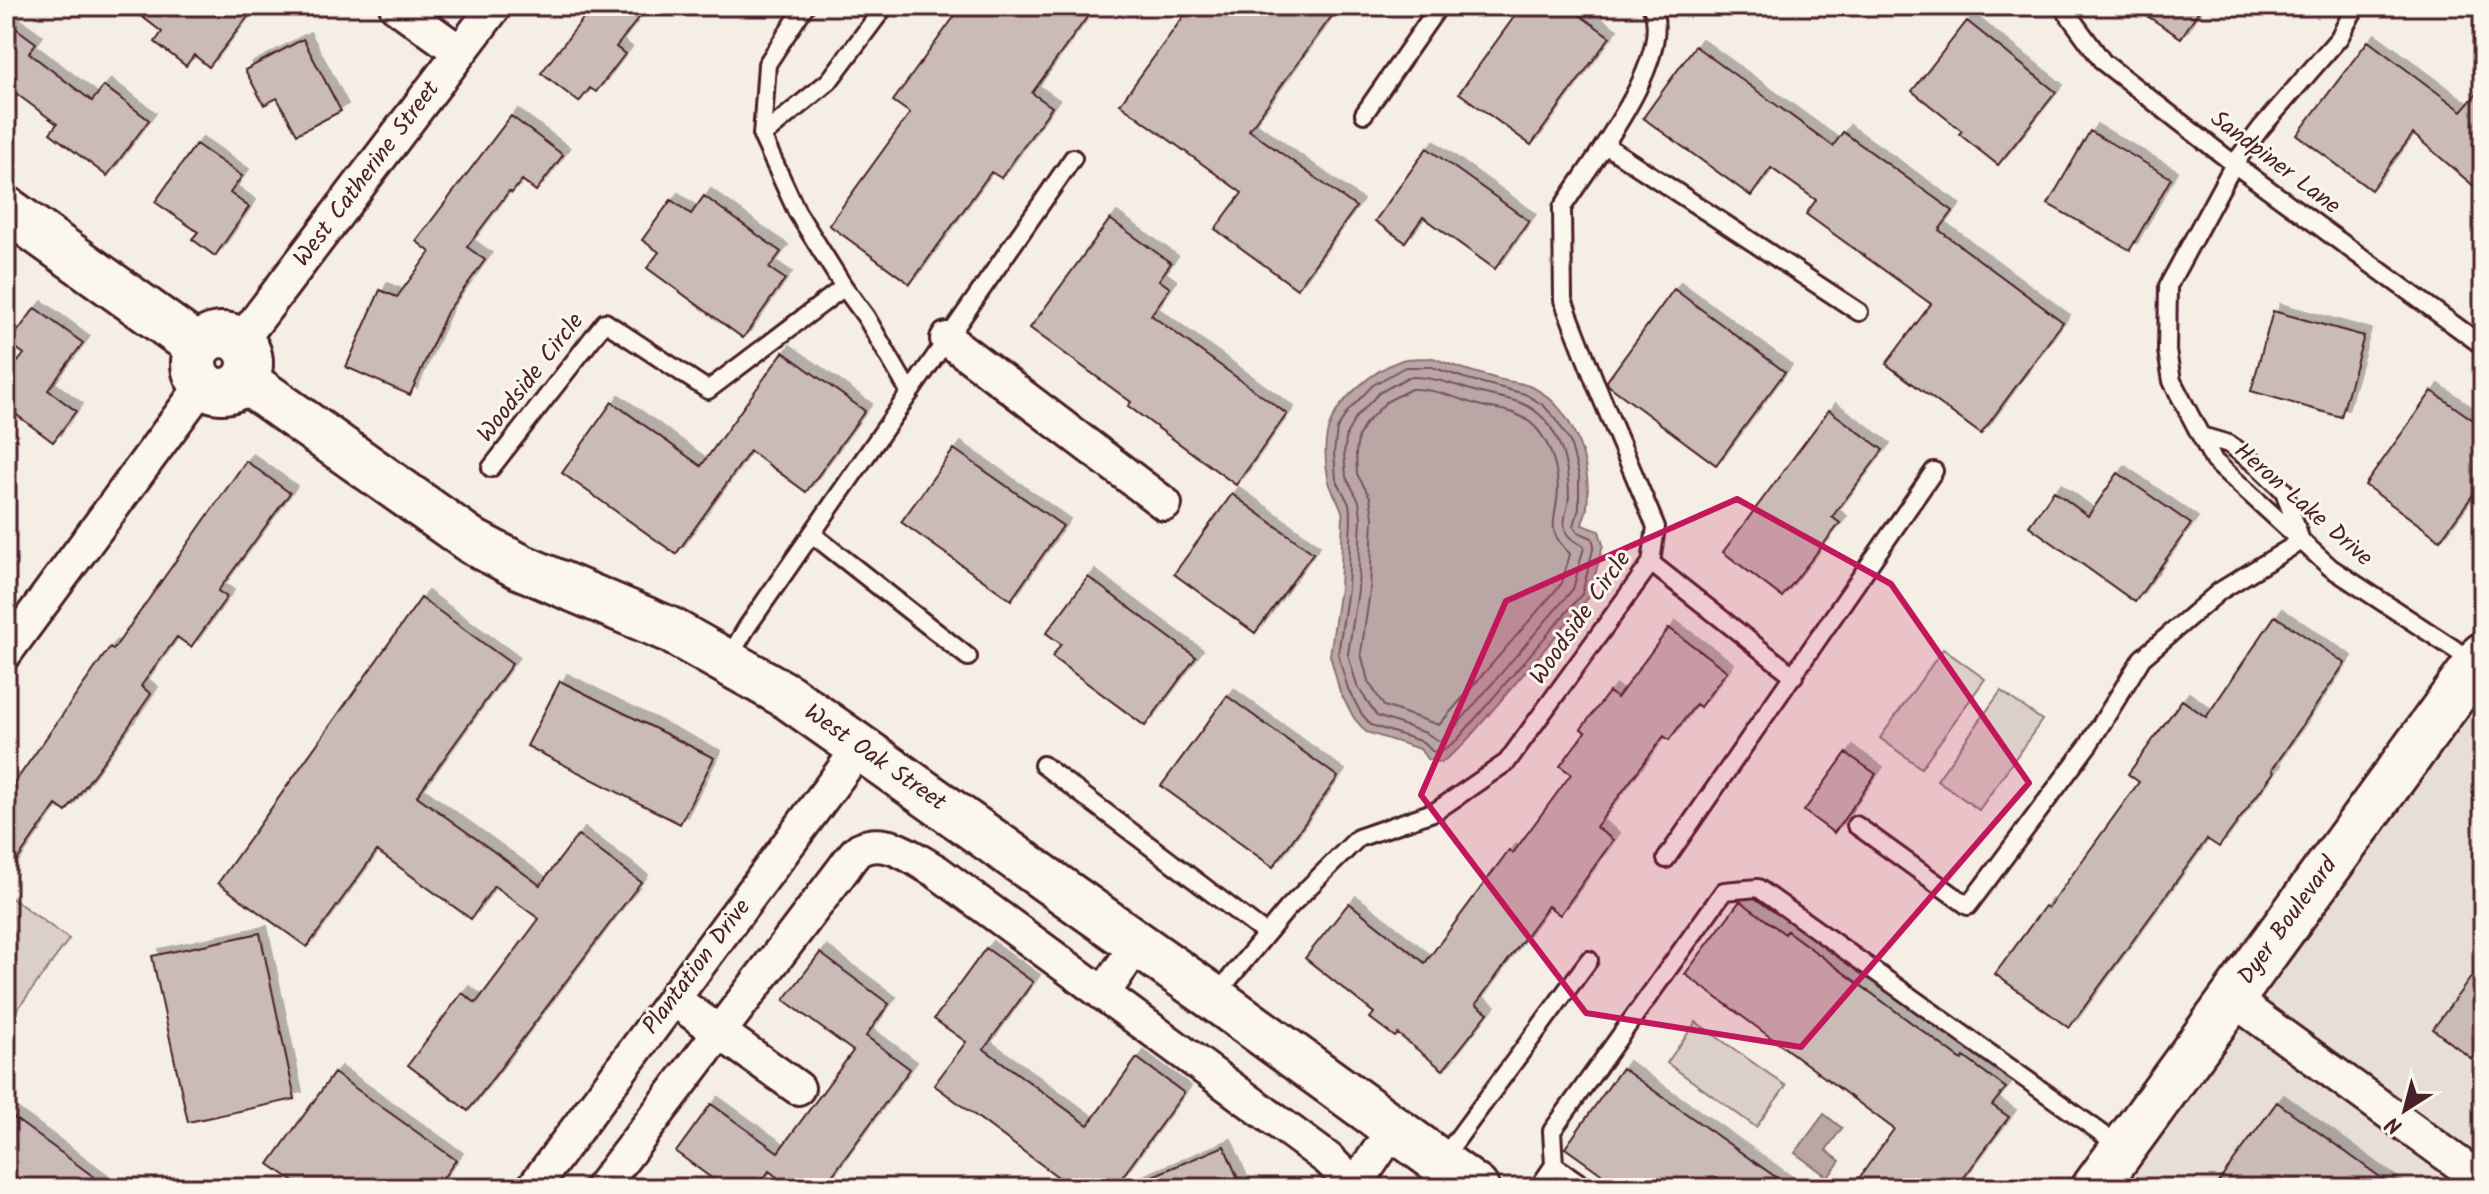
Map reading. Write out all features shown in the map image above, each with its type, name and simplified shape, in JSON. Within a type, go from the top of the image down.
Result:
[{"type":"street","points":[[396,6],[460,52]]},
{"type":"street","name":"West Catherine Street","points":[[6,652],[221,363],[495,6]]},
{"type":"street","name":"West Oak Street","points":[[6,209],[473,542],[521,567],[670,630],[787,696],[1138,943],[1476,1188]]},
{"type":"street","points":[[947,339],[1165,504]]},
{"type":"street","name":"Dyer Boulevard","points":[[2094,1188],[2481,662]]},
{"type":"street","name":"Plantation Drive","points":[[533,1188],[861,746]]},
{"type":"street","points":[[601,1188],[858,850],[872,846],[894,847],[936,871],[1328,1159],[1356,1187],[1394,1128]]},
{"type":"street","points":[[1103,994],[1138,943]]},
{"type":"street","points":[[2231,998],[2483,1181]]},
{"type":"street","points":[[673,999],[798,1088]]},
{"type":"lane","points":[[805,6],[767,64],[762,136],[797,212],[866,317],[910,393]]},
{"type":"lane","points":[[762,136],[829,81],[885,6]]},
{"type":"lane","points":[[1364,114],[1439,6]]},
{"type":"lane","name":"Woodside Circle","points":[[1214,998],[1288,908],[1358,838],[1436,811],[1507,762],[1651,563],[1656,527],[1563,300],[1562,208],[1620,124],[1651,58],[1657,19],[1651,6]]},
{"type":"lane","name":"Sandpiner Lane","points":[[2062,6],[2103,62],[2234,164],[2481,340]]},
{"type":"lane","name":"Heron Lake Drive","points":[[2356,6],[2339,38],[2234,164],[2168,286],[2167,351],[2172,381],[2214,461],[2301,541],[2331,568],[2481,662]]},
{"type":"lane","points":[[1605,145],[1859,312]]},
{"type":"lane","points":[[727,660],[1073,158]]},
{"type":"lane","name":"Woodside Circle","points":[[491,468],[605,322],[708,390],[844,287]]},
{"type":"lane","points":[[1856,825],[1968,906],[2089,744],[2142,658],[2220,591],[2301,541],[2284,491],[2229,444],[2201,436]]},
{"type":"lane","points":[[1666,859],[1934,471]]},
{"type":"lane","points":[[812,534],[968,657]]},
{"type":"lane","points":[[1651,563],[1794,676]]},
{"type":"lane","points":[[1043,765],[1266,934]]},
{"type":"lane","points":[[1538,1188],[1554,1165],[1552,1131],[1724,891],[1758,888],[2122,1148]]},
{"type":"lane","points":[[1441,1163],[1589,960]]},
{"type":"lane","points":[[1554,1165],[1587,1188]]},
{"type":"highlighted area","points":[[1737,499],[1891,584],[2029,783],[1801,1047],[1586,1013],[1421,795],[1506,601]]},
{"type":"shaded area","points":[[1943,649],[1985,679],[1921,768],[1880,738]]},
{"type":"shaded area","points":[[2483,682],[2483,1188],[2113,1188]]},
{"type":"shaded area","points":[[2001,691],[2042,720],[1979,810],[1937,780]]},
{"type":"shaded area","points":[[6,894],[69,939],[6,1025]]},
{"type":"shaded area","points":[[1696,1022],[1786,1086],[1756,1127],[1667,1063]]},
{"type":"water","points":[[1433,358],[1529,386],[1557,406],[1576,437],[1586,472],[1587,507],[1582,525],[1599,531],[1603,545],[1589,597],[1462,746],[1441,763],[1427,759],[1420,749],[1366,732],[1354,718],[1340,692],[1330,655],[1340,588],[1343,517],[1329,483],[1326,465],[1329,427],[1341,406],[1359,386],[1402,360]]},
{"type":"water","points":[[1824,1114],[1842,1128],[1826,1150],[1840,1161],[1828,1177],[1795,1153]]},
{"type":"building","points":[[128,6],[256,6],[209,67],[194,55],[186,66],[155,42],[162,32]]},
{"type":"building","points":[[593,6],[648,6],[616,47],[625,54],[596,92],[590,88],[579,102],[541,73]]},
{"type":"building","points":[[962,6],[1095,6],[1032,93],[1052,107],[1001,178],[991,172],[910,284],[829,225],[910,113],[893,101]]},
{"type":"building","points":[[1191,6],[1339,6],[1249,130],[1356,207],[1297,289],[1215,229],[1242,193],[1120,104]]},
{"type":"building","points":[[1522,6],[1567,6],[1610,37],[1531,145],[1459,93]]},
{"type":"building","points":[[2132,6],[2202,6],[2181,38]]},
{"type":"building","points":[[6,21],[36,43],[29,53],[92,101],[104,86],[149,120],[107,176],[50,133],[57,124],[6,86]]},
{"type":"building","points":[[1967,21],[2056,92],[1998,165],[1912,91]]},
{"type":"building","points":[[303,39],[341,111],[297,134],[277,98],[264,105],[245,70]]},
{"type":"building","points":[[2368,41],[2462,111],[2483,86],[2483,194],[2413,134],[2371,190],[2297,135]]},
{"type":"building","points":[[1695,46],[1833,146],[1843,132],[1953,211],[1939,230],[2063,322],[1981,434],[1886,364],[1931,304],[1806,214],[1816,200],[1771,168],[1751,196],[1643,118]]},
{"type":"building","points":[[511,116],[563,155],[536,191],[522,180],[512,193],[509,191],[467,247],[485,260],[447,312],[410,395],[346,367],[380,290],[397,297],[430,252],[416,241]]},
{"type":"building","points":[[2090,131],[2171,178],[2130,250],[2048,204]]},
{"type":"building","points":[[196,144],[242,176],[230,193],[249,207],[215,256],[192,239],[198,232],[155,202]]},
{"type":"building","points":[[1427,148],[1529,221],[1495,269],[1423,217],[1405,242],[1375,221]]},
{"type":"building","points":[[704,196],[781,252],[769,268],[785,279],[743,338],[647,268],[659,252],[642,240],[671,200],[691,214]]},
{"type":"building","points":[[1110,219],[1171,263],[1159,280],[1170,288],[1151,315],[1287,414],[1236,485],[1128,406],[1131,402],[1030,328]]},
{"type":"building","points":[[1674,289],[1785,372],[1716,465],[1608,385],[1607,381]]},
{"type":"building","points":[[35,308],[83,343],[48,390],[76,411],[53,442],[6,407],[6,377],[24,354],[9,343]]},
{"type":"building","points":[[2273,311],[2364,336],[2341,417],[2251,391]]},
{"type":"building","points":[[783,352],[865,411],[806,492],[750,451],[676,554],[562,473],[612,402],[701,466]]},
{"type":"building","points":[[2432,391],[2483,427],[2483,481],[2440,540],[2365,485]]},
{"type":"building","points":[[1829,410],[1883,450],[1832,517],[1840,523],[1782,597],[1723,552]]},
{"type":"building","points":[[954,449],[1063,526],[1011,600],[901,522]]},
{"type":"building","points":[[246,461],[290,493],[218,591],[227,597],[191,647],[177,637],[141,686],[151,694],[122,736],[66,812],[56,805],[6,876],[6,795]]},
{"type":"building","points":[[2118,473],[2191,524],[2135,602],[2029,526],[2054,491],[2088,516]]},
{"type":"building","points":[[1232,494],[1313,553],[1255,633],[1174,574]]},
{"type":"building","points":[[1088,577],[1196,657],[1145,726],[1052,657],[1061,644],[1046,633]]},
{"type":"building","points":[[421,598],[512,664],[417,796],[540,885],[578,835],[641,882],[468,1111],[408,1065],[462,993],[476,1003],[539,919],[494,886],[471,919],[377,851],[307,947],[218,883]]},
{"type":"building","points":[[2275,616],[2345,663],[2272,770],[2274,772],[2219,847],[2207,839],[2069,1028],[1995,974],[2045,906],[2048,908],[2139,782],[2128,774],[2182,700],[2206,717]]},
{"type":"building","points":[[1669,628],[1727,671],[1700,707],[1696,704],[1669,740],[1664,736],[1596,827],[1613,840],[1560,915],[1548,906],[1476,1004],[1488,1013],[1443,1070],[1398,1034],[1395,1037],[1370,1018],[1374,1013],[1305,958],[1349,903],[1425,963],[1509,850],[1513,853],[1571,774],[1560,766],[1585,732],[1581,729],[1609,692],[1617,698]]},
{"type":"building","points":[[560,681],[714,758],[680,824],[527,746]]},
{"type":"building","points":[[1227,696],[1338,777],[1273,867],[1161,786]]},
{"type":"building","points":[[1846,753],[1876,774],[1834,833],[1804,811]]},
{"type":"building","points":[[1740,901],[1785,934],[1787,931],[1962,1060],[1964,1057],[2006,1088],[1992,1105],[2009,1117],[1956,1188],[1852,1188],[1894,1129],[1685,974]]},
{"type":"building","points":[[260,933],[295,1099],[188,1122],[152,956]]},
{"type":"building","points":[[986,948],[1033,982],[984,1049],[1088,1125],[1137,1058],[1184,1093],[1114,1188],[1073,1188],[934,1085],[966,1042],[934,1019]]},
{"type":"building","points":[[820,953],[889,1004],[866,1036],[910,1069],[823,1188],[791,1188],[769,1171],[757,1188],[725,1188],[676,1152],[711,1104],[778,1152],[853,1051],[784,1000]]},
{"type":"building","points":[[2483,961],[2483,1045],[2472,1059],[2433,1029]]},
{"type":"building","points":[[1622,1068],[1791,1188],[1621,1188],[1565,1148]]},
{"type":"building","points":[[334,1073],[456,1160],[436,1188],[303,1188],[269,1164]]},
{"type":"building","points":[[2277,1102],[2395,1188],[2214,1188]]},
{"type":"building","points":[[6,1112],[109,1188],[29,1188],[6,1171]]},
{"type":"building","points":[[1224,1146],[1242,1188],[1124,1188]]}]
